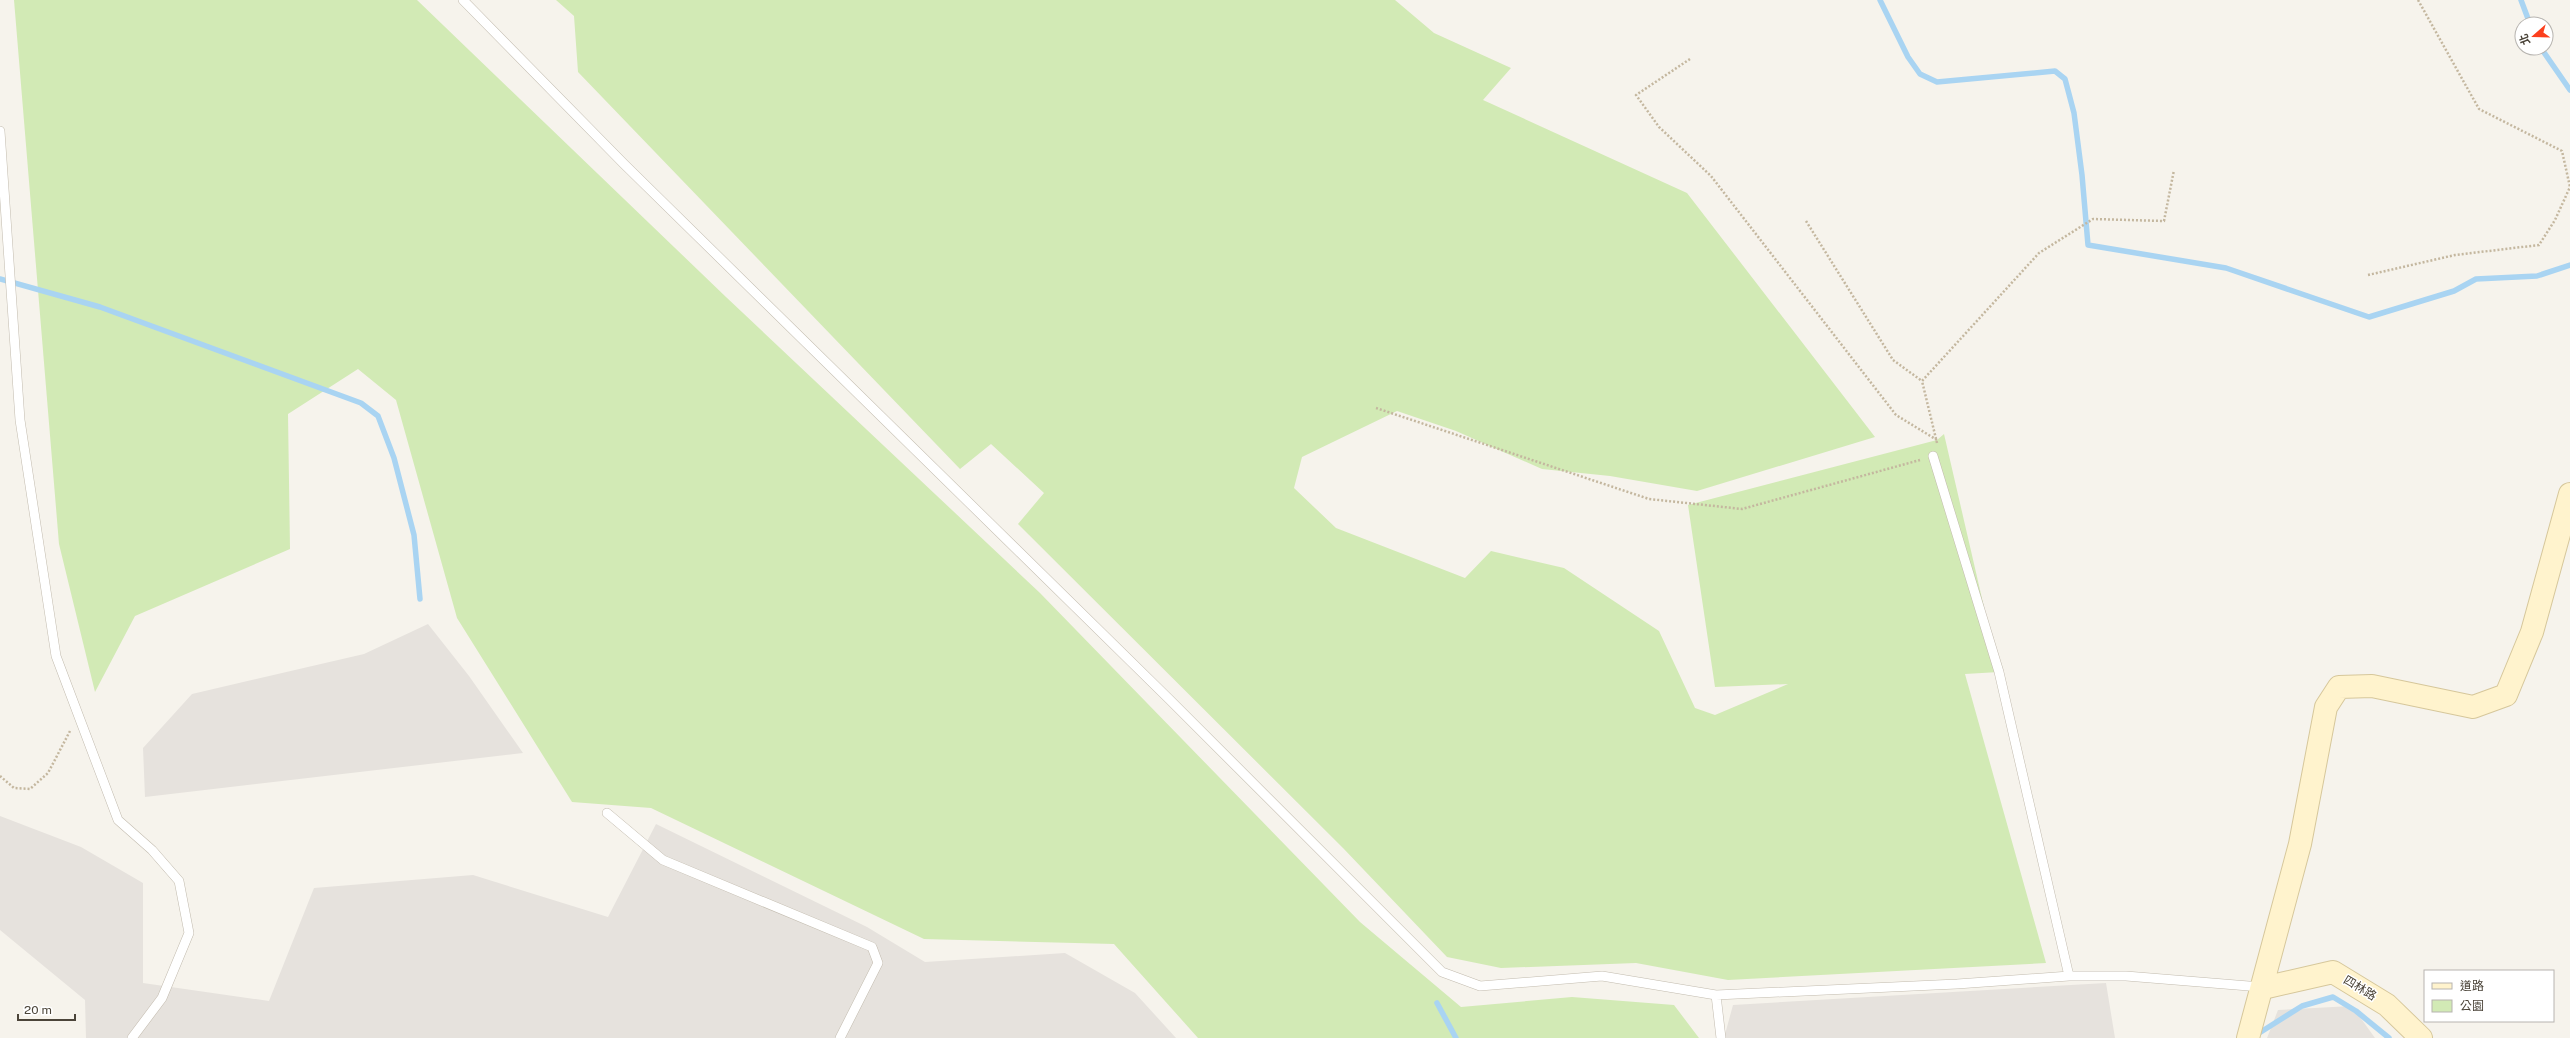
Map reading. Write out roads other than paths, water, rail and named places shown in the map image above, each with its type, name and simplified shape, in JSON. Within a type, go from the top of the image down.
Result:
[{"type":"street","points":[[2248,1038],[2263,988],[2300,844],[2326,707],[2339,687],[2372,686],[2474,707],[2506,695],[2532,632],[2570,494]]},
{"type":"street","name":"四林路","points":[[2263,988],[2333,972],[2387,1005],[2421,1038]]},
{"type":"lane","points":[[463,0],[624,164],[1169,699],[1442,972],[1480,986],[1602,976],[1716,995],[1957,984],[2069,976],[2126,976],[2263,988]]},
{"type":"lane","points":[[0,131],[20,420],[56,656],[118,820],[152,850],[179,882],[189,933],[162,998],[132,1038]]},
{"type":"lane","points":[[1933,456],[1999,672],[2069,976]]},
{"type":"lane","points":[[607,813],[663,860],[872,947],[878,963],[840,1038]]},
{"type":"lane","points":[[1716,995],[1721,1038]]},
{"type":"waterway","points":[[1880,0],[1908,57],[1920,74],[1937,82],[2055,71],[2065,79],[2074,113],[2082,175],[2088,245],[2226,268],[2369,317],[2454,291],[2476,279],[2537,276],[2570,265]]},
{"type":"waterway","points":[[2521,0],[2527,16]]},
{"type":"waterway","points":[[2547,56],[2570,90]]},
{"type":"waterway","points":[[0,279],[100,307],[361,403],[378,416],[394,458],[414,535],[420,599]]},
{"type":"waterway","points":[[2256,1035],[2302,1006],[2333,997],[2356,1011],[2389,1038]]},
{"type":"waterway","points":[[1437,1003],[1456,1038]]}]
